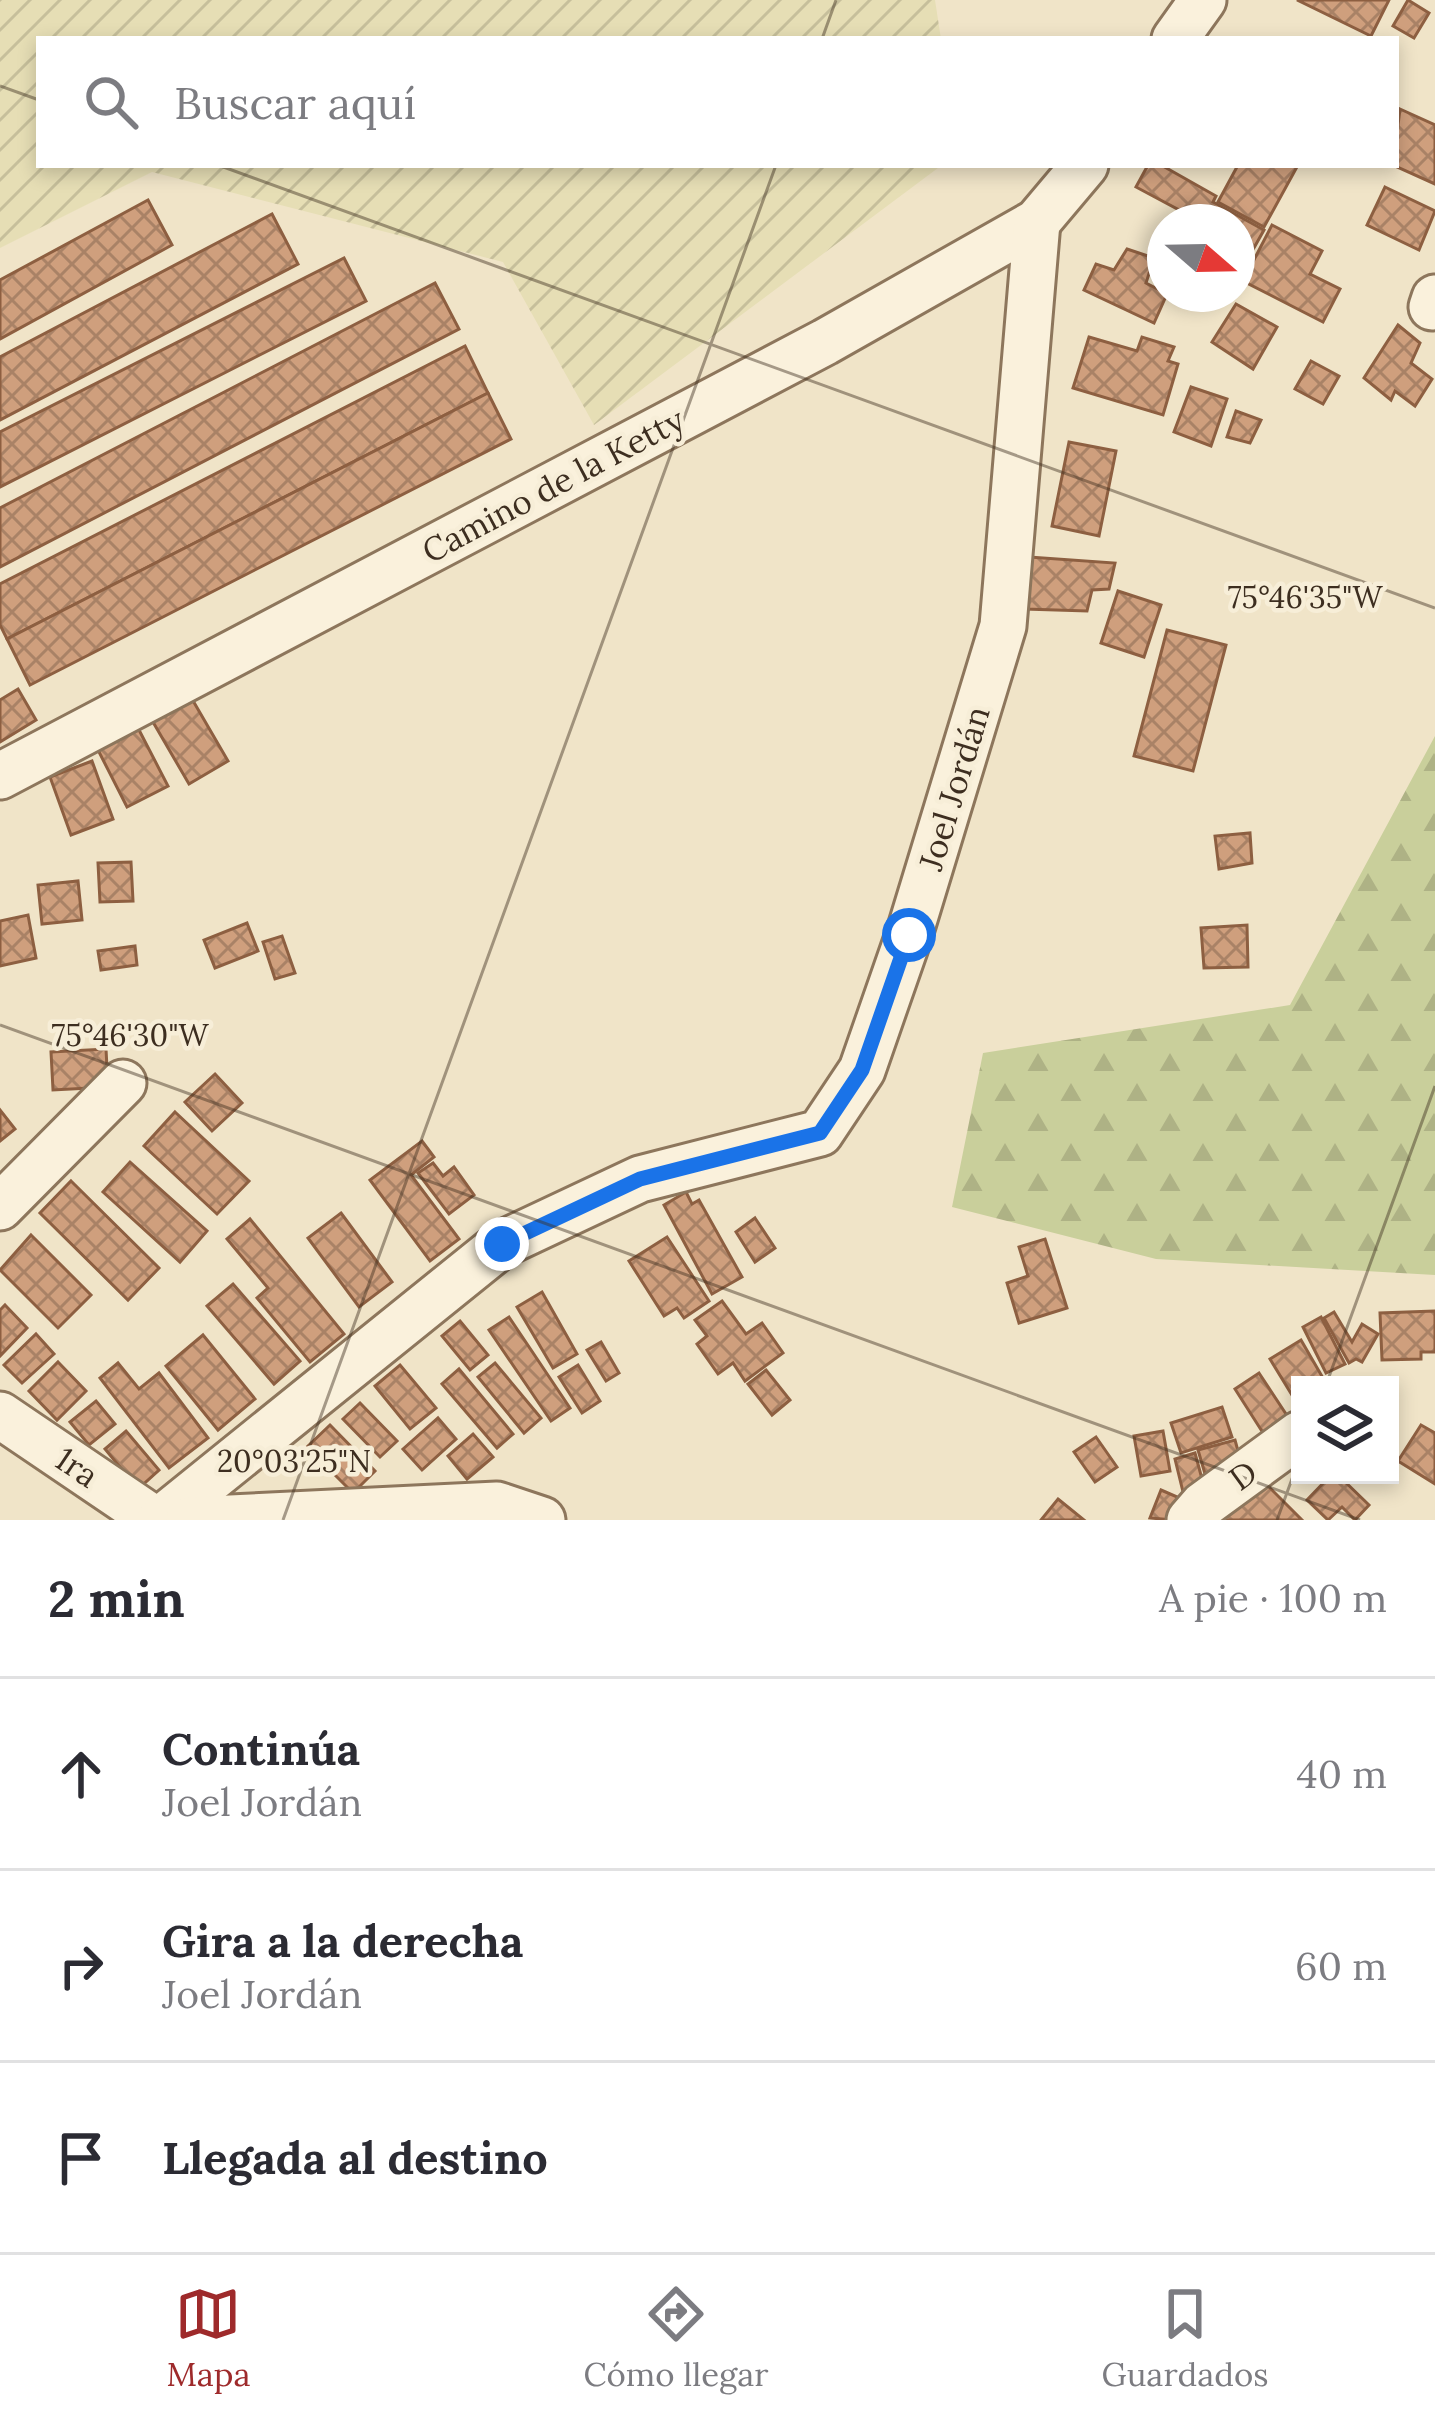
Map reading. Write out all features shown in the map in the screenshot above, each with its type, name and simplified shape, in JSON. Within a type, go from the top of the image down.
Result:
[{"type":"street","points":[[1177,36],[1203,0]]},
{"type":"street","name":"Camino de la Ketty","points":[[0,776],[825,342],[1037,222],[1082,168]]},
{"type":"street","name":"Joel Jordán","points":[[158,1520],[502,1244],[640,1179],[820,1133],[862,1070],[870,1048],[1003,626],[1037,222]]},
{"type":"street","points":[[0,1207],[123,1083]]},
{"type":"street","name":"1ra","points":[[0,1414],[158,1520]]},
{"type":"street","name":"D","points":[[1190,1520],[1203,1505],[1291,1441]]},
{"type":"street","points":[[189,1520],[497,1505],[542,1520]]},
{"type":"shaded area","points":[[0,0],[935,0],[941,36],[36,36],[36,168],[938,168],[594,425],[503,262],[152,172],[0,248]]},
{"type":"green space","points":[[1435,736],[1435,1275],[1156,1259],[952,1207],[983,1053],[1290,1005]]},
{"type":"building","points":[[1297,0],[1389,0],[1371,36]]},
{"type":"building","points":[[1408,0],[1429,13],[1414,38],[1393,26]]},
{"type":"building","points":[[1400,109],[1435,125],[1435,184],[1399,168]]},
{"type":"building","points":[[1146,168],[1166,168],[1216,196],[1217,204],[1168,204],[1136,187]]},
{"type":"building","points":[[1236,168],[1296,168],[1264,227],[1255,222],[1255,204],[1218,202]]},
{"type":"building","points":[[1385,187],[1435,211],[1419,250],[1367,225]]},
{"type":"building","points":[[148,200],[172,245],[0,339],[0,280]]},
{"type":"building","points":[[272,214],[298,264],[0,420],[0,357]]},
{"type":"building","points":[[1255,225],[1264,230],[1255,246]]},
{"type":"building","points":[[1272,225],[1322,251],[1310,274],[1340,289],[1323,322],[1255,287],[1255,258]]},
{"type":"building","points":[[1127,249],[1147,256],[1147,312],[1159,312],[1154,323],[1084,290],[1096,264],[1114,270]]},
{"type":"building","points":[[344,258],[366,301],[0,487],[0,432]]},
{"type":"building","points":[[435,283],[459,329],[0,567],[0,508]]},
{"type":"building","points":[[1231,312],[1250,312],[1277,327],[1253,369],[1212,342]]},
{"type":"building","points":[[1398,325],[1420,343],[1411,363],[1432,379],[1415,406],[1395,391],[1391,400],[1364,378]]},
{"type":"building","points":[[1089,337],[1137,351],[1142,337],[1174,347],[1168,361],[1178,364],[1163,415],[1073,388]]},
{"type":"building","points":[[465,346],[488,393],[7,639],[0,625],[0,584]]},
{"type":"building","points":[[1311,361],[1339,376],[1323,404],[1295,389]]},
{"type":"building","points":[[1191,387],[1227,399],[1211,446],[1174,432]]},
{"type":"building","points":[[488,393],[511,439],[30,685],[7,639]]},
{"type":"building","points":[[1236,411],[1261,420],[1250,443],[1227,437]]},
{"type":"building","points":[[1069,442],[1116,451],[1099,536],[1052,526]]},
{"type":"building","points":[[1029,557],[1115,563],[1109,589],[1092,590],[1087,611],[1025,609]]},
{"type":"building","points":[[1118,591],[1161,605],[1144,657],[1101,643]]},
{"type":"building","points":[[1167,630],[1226,645],[1193,771],[1134,756]]},
{"type":"building","points":[[18,689],[36,720],[0,742],[0,700]]},
{"type":"building","points":[[192,699],[228,761],[189,784],[153,722]]},
{"type":"building","points":[[138,728],[168,786],[127,807],[97,748]]},
{"type":"building","points":[[92,761],[113,819],[71,835],[50,777]]},
{"type":"building","points":[[1250,833],[1252,863],[1219,869],[1215,836]]},
{"type":"building","points":[[131,862],[133,901],[100,902],[98,863]]},
{"type":"building","points":[[78,881],[82,920],[42,924],[38,885]]},
{"type":"building","points":[[28,915],[36,958],[0,966],[0,921]]},
{"type":"building","points":[[247,923],[258,951],[215,968],[204,940]]},
{"type":"building","points":[[1247,925],[1248,967],[1204,968],[1201,928]]},
{"type":"building","points":[[282,936],[295,973],[275,979],[263,942]]},
{"type":"building","points":[[135,946],[137,965],[101,970],[98,951]]},
{"type":"building","points":[[106,1049],[108,1087],[53,1090],[51,1052]]},
{"type":"building","points":[[215,1074],[242,1103],[212,1131],[185,1102]]},
{"type":"building","points":[[0,1110],[15,1129],[0,1141]]},
{"type":"building","points":[[175,1112],[249,1181],[217,1214],[144,1146]]},
{"type":"building","points":[[422,1141],[434,1157],[411,1175],[459,1239],[430,1261],[370,1180]]},
{"type":"building","points":[[130,1162],[207,1231],[180,1262],[103,1192]]},
{"type":"building","points":[[433,1163],[443,1176],[454,1167],[474,1195],[449,1214],[418,1173]]},
{"type":"building","points":[[71,1181],[159,1268],[128,1300],[40,1213]]},
{"type":"building","points":[[686,1192],[692,1204],[699,1200],[742,1277],[712,1294],[664,1205]]},
{"type":"building","points":[[341,1213],[392,1282],[359,1307],[308,1238]]},
{"type":"building","points":[[755,1218],[775,1248],[755,1262],[736,1232]]},
{"type":"building","points":[[250,1219],[344,1334],[310,1362],[257,1298],[268,1288],[227,1239]]},
{"type":"building","points":[[31,1235],[91,1295],[58,1328],[0,1270]]},
{"type":"building","points":[[667,1237],[709,1301],[684,1318],[677,1308],[664,1316],[629,1261]]},
{"type":"building","points":[[1045,1239],[1067,1308],[1019,1323],[1007,1283],[1028,1276],[1019,1247]]},
{"type":"building","points":[[233,1284],[300,1361],[274,1384],[207,1306]]},
{"type":"building","points":[[542,1292],[577,1354],[553,1368],[517,1307]]},
{"type":"building","points":[[722,1301],[746,1334],[762,1323],[783,1353],[745,1381],[733,1363],[718,1374],[697,1344],[707,1336],[695,1320]]},
{"type":"building","points":[[5,1305],[27,1328],[0,1356],[0,1310]]},
{"type":"building","points":[[1435,1311],[1435,1352],[1421,1352],[1421,1359],[1382,1360],[1380,1313]]},
{"type":"building","points":[[1334,1312],[1352,1342],[1362,1324],[1378,1334],[1362,1362],[1349,1363],[1324,1318]]},
{"type":"building","points":[[509,1317],[570,1408],[551,1421],[489,1330]]},
{"type":"building","points":[[1321,1317],[1345,1364],[1326,1373],[1303,1327]]},
{"type":"building","points":[[460,1321],[488,1355],[470,1370],[442,1336]]},
{"type":"building","points":[[36,1334],[54,1354],[22,1383],[4,1365]]},
{"type":"building","points":[[203,1335],[255,1399],[218,1430],[166,1366]]},
{"type":"building","points":[[1301,1340],[1322,1376],[1291,1376],[1291,1394],[1270,1359]]},
{"type":"building","points":[[601,1342],[619,1373],[606,1381],[587,1350]]},
{"type":"building","points":[[58,1362],[86,1391],[57,1420],[29,1391]]},
{"type":"building","points":[[118,1363],[139,1389],[159,1373],[208,1438],[169,1468],[100,1378]]},
{"type":"building","points":[[495,1363],[541,1418],[524,1433],[478,1377]]},
{"type":"building","points":[[400,1365],[436,1408],[410,1429],[375,1386]]},
{"type":"building","points":[[578,1365],[600,1401],[582,1413],[559,1377]]},
{"type":"building","points":[[459,1369],[513,1434],[497,1448],[442,1384]]},
{"type":"building","points":[[766,1370],[790,1400],[772,1415],[748,1384]]},
{"type":"building","points":[[1259,1373],[1290,1420],[1265,1436],[1235,1389]]},
{"type":"building","points":[[96,1401],[115,1424],[89,1445],[70,1422]]},
{"type":"building","points":[[360,1403],[397,1441],[380,1457],[343,1419]]},
{"type":"building","points":[[1222,1407],[1232,1437],[1181,1453],[1171,1423]]},
{"type":"building","points":[[438,1418],[456,1439],[422,1470],[403,1449]]},
{"type":"building","points":[[330,1425],[375,1471],[353,1493],[307,1447]]},
{"type":"building","points":[[1421,1425],[1435,1433],[1435,1484],[1399,1459]]},
{"type":"building","points":[[126,1431],[159,1470],[138,1489],[105,1449]]},
{"type":"building","points":[[1163,1431],[1170,1471],[1141,1476],[1134,1436]]},
{"type":"building","points":[[473,1434],[493,1457],[467,1479],[448,1456]]},
{"type":"building","points":[[1096,1437],[1117,1467],[1095,1482],[1074,1452]]},
{"type":"building","points":[[1235,1440],[1244,1473],[1208,1484],[1198,1450]]},
{"type":"building","points":[[1195,1453],[1205,1490],[1184,1496],[1175,1459]]},
{"type":"building","points":[[1258,1476],[1302,1520],[1221,1520]]},
{"type":"building","points":[[1322,1484],[1347,1484],[1369,1505],[1355,1520],[1342,1507],[1328,1520],[1307,1500]]},
{"type":"building","points":[[1161,1490],[1182,1499],[1174,1520],[1150,1518]]},
{"type":"building","points":[[1058,1499],[1084,1520],[1041,1520]]},
{"type":"route","points":[[502,1244],[640,1179],[820,1133],[862,1070],[909,935]]}]
